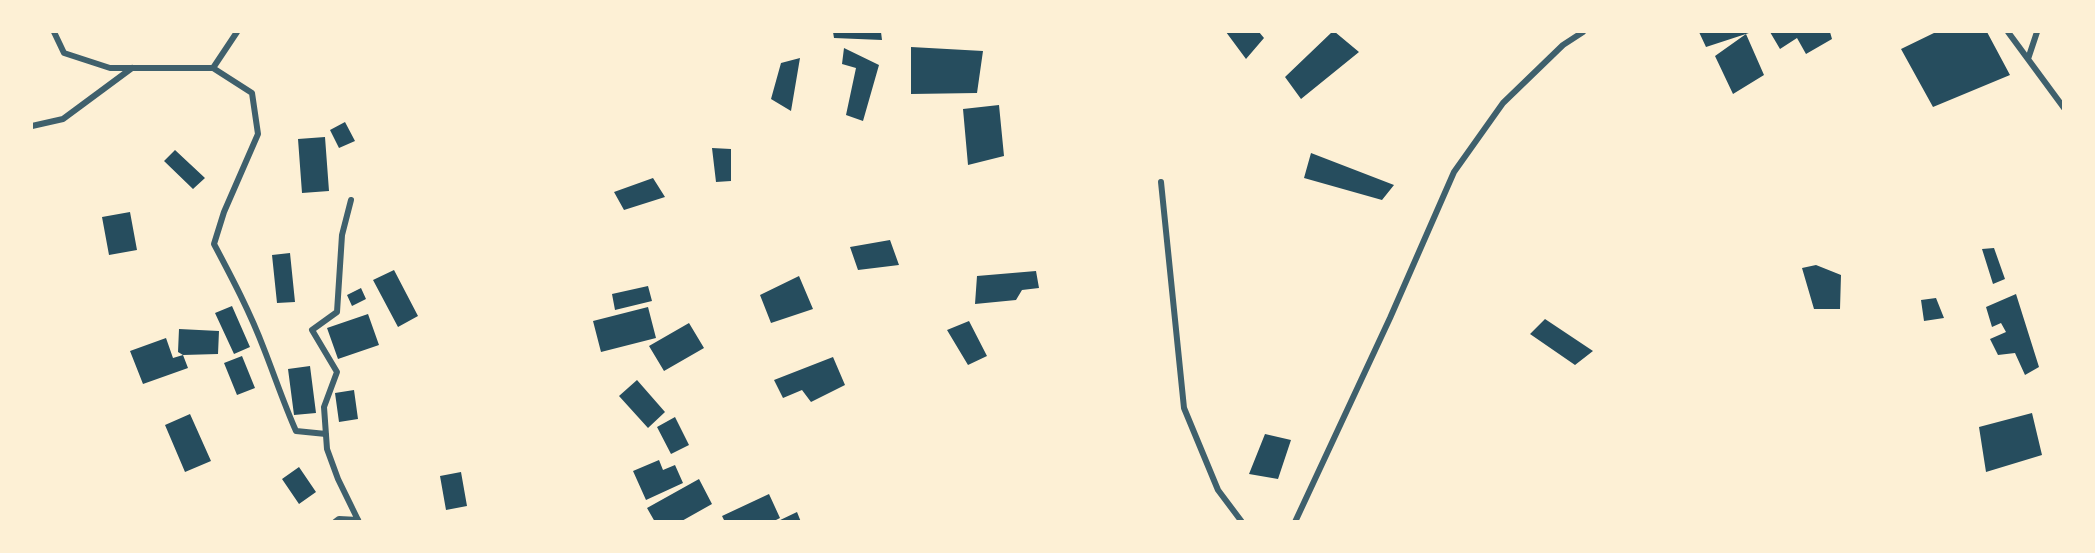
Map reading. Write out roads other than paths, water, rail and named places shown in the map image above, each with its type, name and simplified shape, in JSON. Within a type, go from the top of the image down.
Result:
[{"type":"street","points":[[54,32],[64,53],[110,68],[213,68],[252,93],[258,134],[224,212],[214,244],[239,289],[264,347],[280,397],[296,431],[326,435]]},
{"type":"street","points":[[213,68],[237,32]]},
{"type":"street","points":[[1295,522],[1390,318],[1454,171],[1503,103],[1563,45],[1583,32]]},
{"type":"street","points":[[2008,32],[2064,108]]},
{"type":"street","points":[[2028,59],[2037,32]]},
{"type":"street","points":[[32,126],[63,118],[132,68]]},
{"type":"street","points":[[1161,182],[1184,408],[1218,490],[1242,522]]},
{"type":"street","points":[[351,200],[342,235],[337,312],[312,330],[337,372],[324,407],[327,449],[358,521]]},
{"type":"street","points":[[335,522],[339,519],[358,521]]}]
